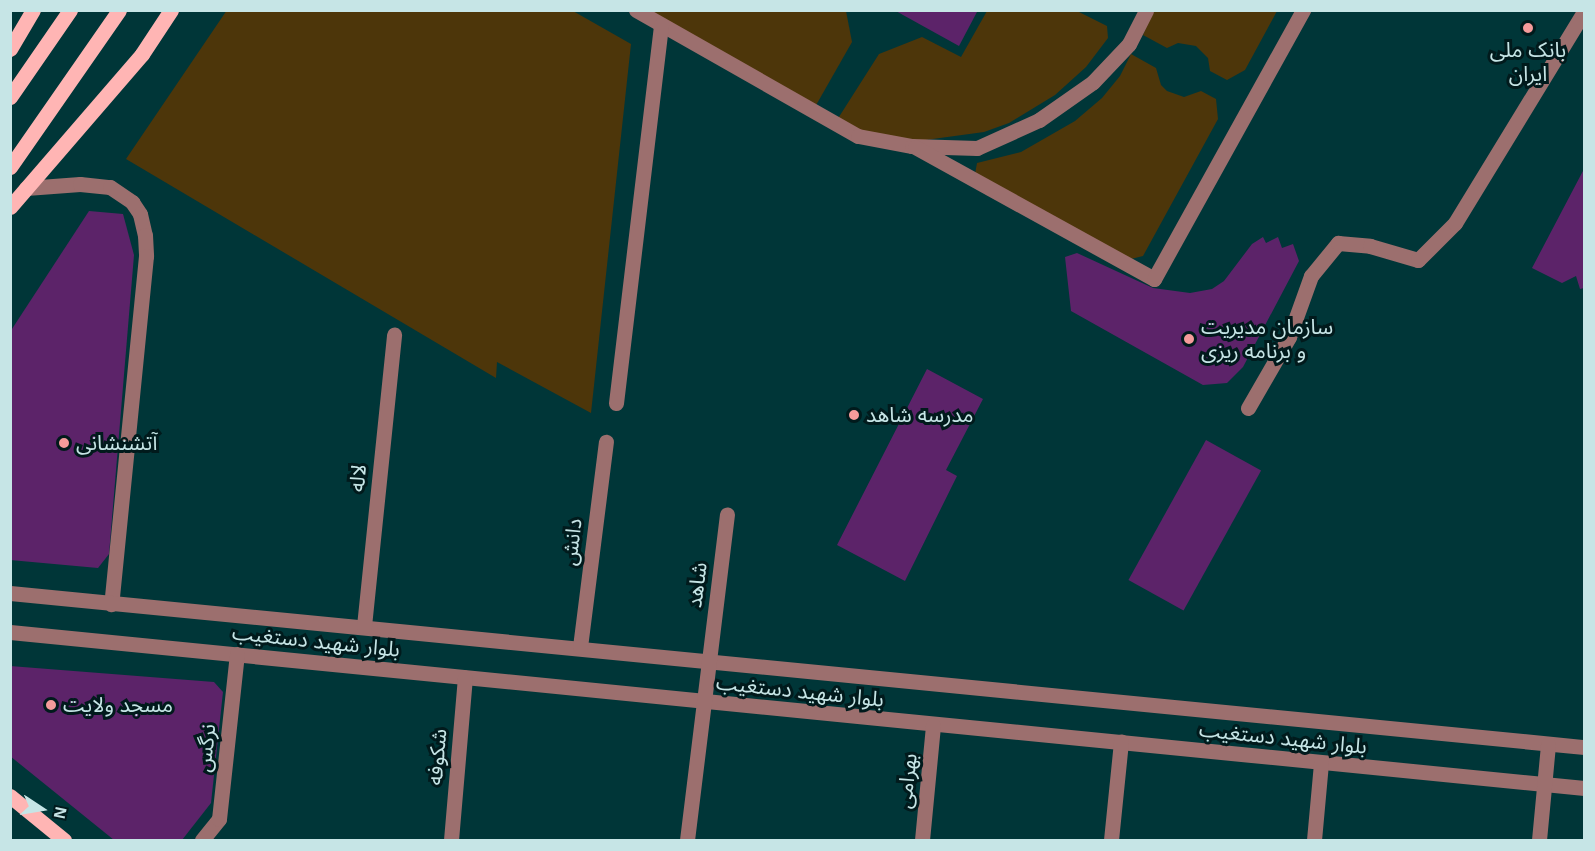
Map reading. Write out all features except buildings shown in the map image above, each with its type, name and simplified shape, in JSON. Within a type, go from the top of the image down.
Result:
[{"type":"main road","points":[[10,49],[33,10]]},
{"type":"main road","points":[[10,97],[70,10]]},
{"type":"main road","points":[[10,167],[119,10]]},
{"type":"main road","points":[[10,207],[142,54],[171,10]]},
{"type":"main road","points":[[10,796],[64,840]]},
{"type":"street","points":[[636,10],[858,136],[912,146],[977,148],[1039,120],[1094,82],[1129,44],[1146,10]]},
{"type":"street","points":[[912,146],[1154,279],[1303,10]]},
{"type":"street","points":[[1248,408],[1289,338],[1311,276],[1338,243],[1370,246],[1418,260],[1455,223],[1584,12]]},
{"type":"street","points":[[616,403],[661,25]]},
{"type":"street","points":[[26,188],[80,184],[111,187],[132,202],[140,214],[145,235],[145,268],[111,604]]},
{"type":"street","name":"لاله","points":[[364,626],[394,335]]},
{"type":"street","name":"دانش","points":[[580,647],[606,442]]},
{"type":"street","name":"شاهد","points":[[687,840],[727,514]]},
{"type":"street","name":"بلوار شهید دستغیب","points":[[10,593],[1584,747]]},
{"type":"street","name":"بلوار شهید دستغیب","points":[[10,632],[933,726],[1121,742],[1584,788]]},
{"type":"street","name":"نرگس","points":[[202,840],[219,819],[237,654]]},
{"type":"street","name":"شکوفه","points":[[451,840],[465,678]]},
{"type":"street","name":"بهرامی","points":[[922,840],[933,726]]},
{"type":"street","points":[[1111,840],[1121,742]]},
{"type":"street","points":[[1539,840],[1548,744]]},
{"type":"street","points":[[1314,840],[1321,763]]},
{"type":"shaded area","points":[[227,10],[573,11],[631,44],[591,413],[497,362],[496,378],[126,159]]},
{"type":"shaded area","points":[[644,11],[846,11],[852,42],[815,107]]},
{"type":"shaded area","points":[[987,11],[1077,11],[1107,26],[1108,38],[1086,67],[1055,95],[1009,123],[984,132],[918,141],[857,131],[837,120],[879,54],[922,37],[961,57]]},
{"type":"shaded area","points":[[1153,11],[1277,11],[1245,70],[1227,80],[1210,71],[1208,58],[1196,46],[1178,43],[1167,48],[1143,35]]},
{"type":"shaded area","points":[[1131,54],[1156,68],[1161,85],[1167,91],[1184,97],[1201,91],[1216,99],[1218,119],[1143,256],[1127,260],[975,174],[977,163],[1021,152],[1075,121],[1102,98],[1120,76]]},
{"type":"place","name":"بانک ملی ایران","points":[[1528,28]]},
{"type":"place","name":"سازمان مدیریت و برنامه ریزی","points":[[1189,339]]},
{"type":"place","name":"مدرسه شاهد","points":[[854,415]]},
{"type":"place","name":"آتشنشانی","points":[[64,443]]},
{"type":"place","name":"مسجد ولایت","points":[[51,705]]}]
